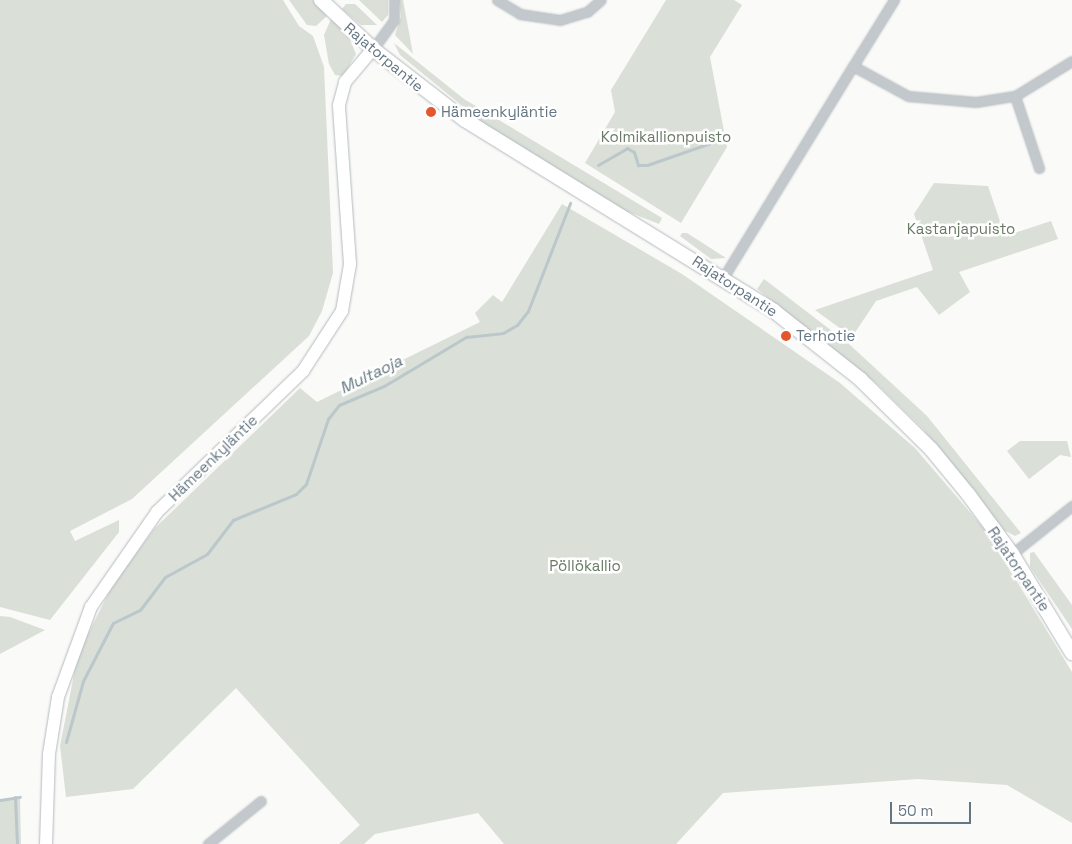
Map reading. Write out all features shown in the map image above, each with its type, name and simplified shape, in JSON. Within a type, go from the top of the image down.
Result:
[{"type":"main road","name":"Rajatorpantie","points":[[321,0],[373,49],[514,154],[723,278],[807,335],[884,402],[931,449],[1012,554],[1072,653]]},
{"type":"street","name":"Hämeenkyläntie","points":[[46,844],[53,723],[64,673],[90,607],[157,512],[303,371],[342,311],[350,264],[339,105],[346,82],[394,20],[394,0]]},
{"type":"street","points":[[497,0],[526,16],[560,20],[587,12],[601,0]]},
{"type":"street","points":[[723,278],[894,0]]},
{"type":"street","points":[[853,66],[908,96],[976,102],[1016,96],[1072,61]]},
{"type":"street","points":[[1016,96],[1039,168]]},
{"type":"street","points":[[1012,554],[1072,506]]},
{"type":"street","points":[[208,844],[261,801]]},
{"type":"green space","points":[[0,0],[283,0],[299,26],[313,36],[324,67],[333,273],[322,311],[309,336],[132,499],[70,531],[75,541],[119,520],[119,532],[50,620],[0,607]]},
{"type":"green space","points":[[289,0],[313,0],[327,16],[316,26],[307,25]]},
{"type":"green space","points":[[359,0],[388,0],[388,15],[382,22]]},
{"type":"green space","points":[[399,0],[403,0],[413,54],[395,35],[401,17]]},
{"type":"green space","name":"Kolmikallionpuisto","points":[[666,0],[734,0],[742,5],[710,57],[727,147],[681,223],[585,163],[615,112],[611,90]]},
{"type":"green space","points":[[346,4],[355,4],[377,25],[361,25],[342,9]]},
{"type":"green space","points":[[331,19],[348,35],[356,54],[343,76],[335,75],[329,64],[324,35]]},
{"type":"green space","points":[[394,43],[464,99],[662,218],[659,224],[621,209],[498,135],[400,55]]},
{"type":"green space","name":"Kastanjapuisto","points":[[934,183],[988,186],[1005,236],[1051,221],[1058,239],[959,272],[970,292],[939,315],[917,287],[876,301],[852,337],[815,310],[933,270],[914,214]]},
{"type":"green space","name":"Pöllökallio","points":[[562,204],[682,274],[840,383],[915,448],[986,531],[1072,672],[1072,823],[1007,785],[918,779],[723,793],[676,844],[504,844],[478,813],[375,834],[364,844],[339,844],[360,825],[236,688],[133,789],[66,797],[60,746],[78,654],[112,586],[155,528],[300,388],[317,402],[480,322],[475,313],[493,295],[502,302]]},
{"type":"green space","points":[[682,233],[687,233],[726,258],[711,259],[680,236]]},
{"type":"green space","points":[[764,279],[849,344],[927,416],[1021,533],[1015,536],[1004,530],[923,429],[877,384],[757,289]]},
{"type":"green space","points":[[1020,441],[1067,441],[1071,457],[1060,455],[1029,479],[1007,451]]},
{"type":"green space","points":[[1034,552],[1072,605],[1072,629],[1030,567],[1030,553]]},
{"type":"green space","points":[[0,616],[10,617],[45,630],[0,654]]},
{"type":"green space","points":[[20,797],[21,844],[0,844],[0,800]]},
{"type":"waterway","name":"Multaoja","points":[[598,165],[627,148],[634,152],[638,165],[647,165],[719,140]]},
{"type":"waterway","name":"Multaoja","points":[[66,742],[83,681],[113,623],[140,610],[165,577],[207,554],[233,520],[296,494],[306,484],[328,419],[339,405],[384,386],[466,337],[503,333],[517,325],[528,311],[570,203]]},
{"type":"waterway","points":[[15,797],[17,844]]},
{"type":"waterway","name":"Multaoja","points":[[0,800],[20,797]]},
{"type":"place","name":"Hämeenkyläntie","points":[[431,112]]},
{"type":"place","name":"Terhotie","points":[[786,336]]}]
